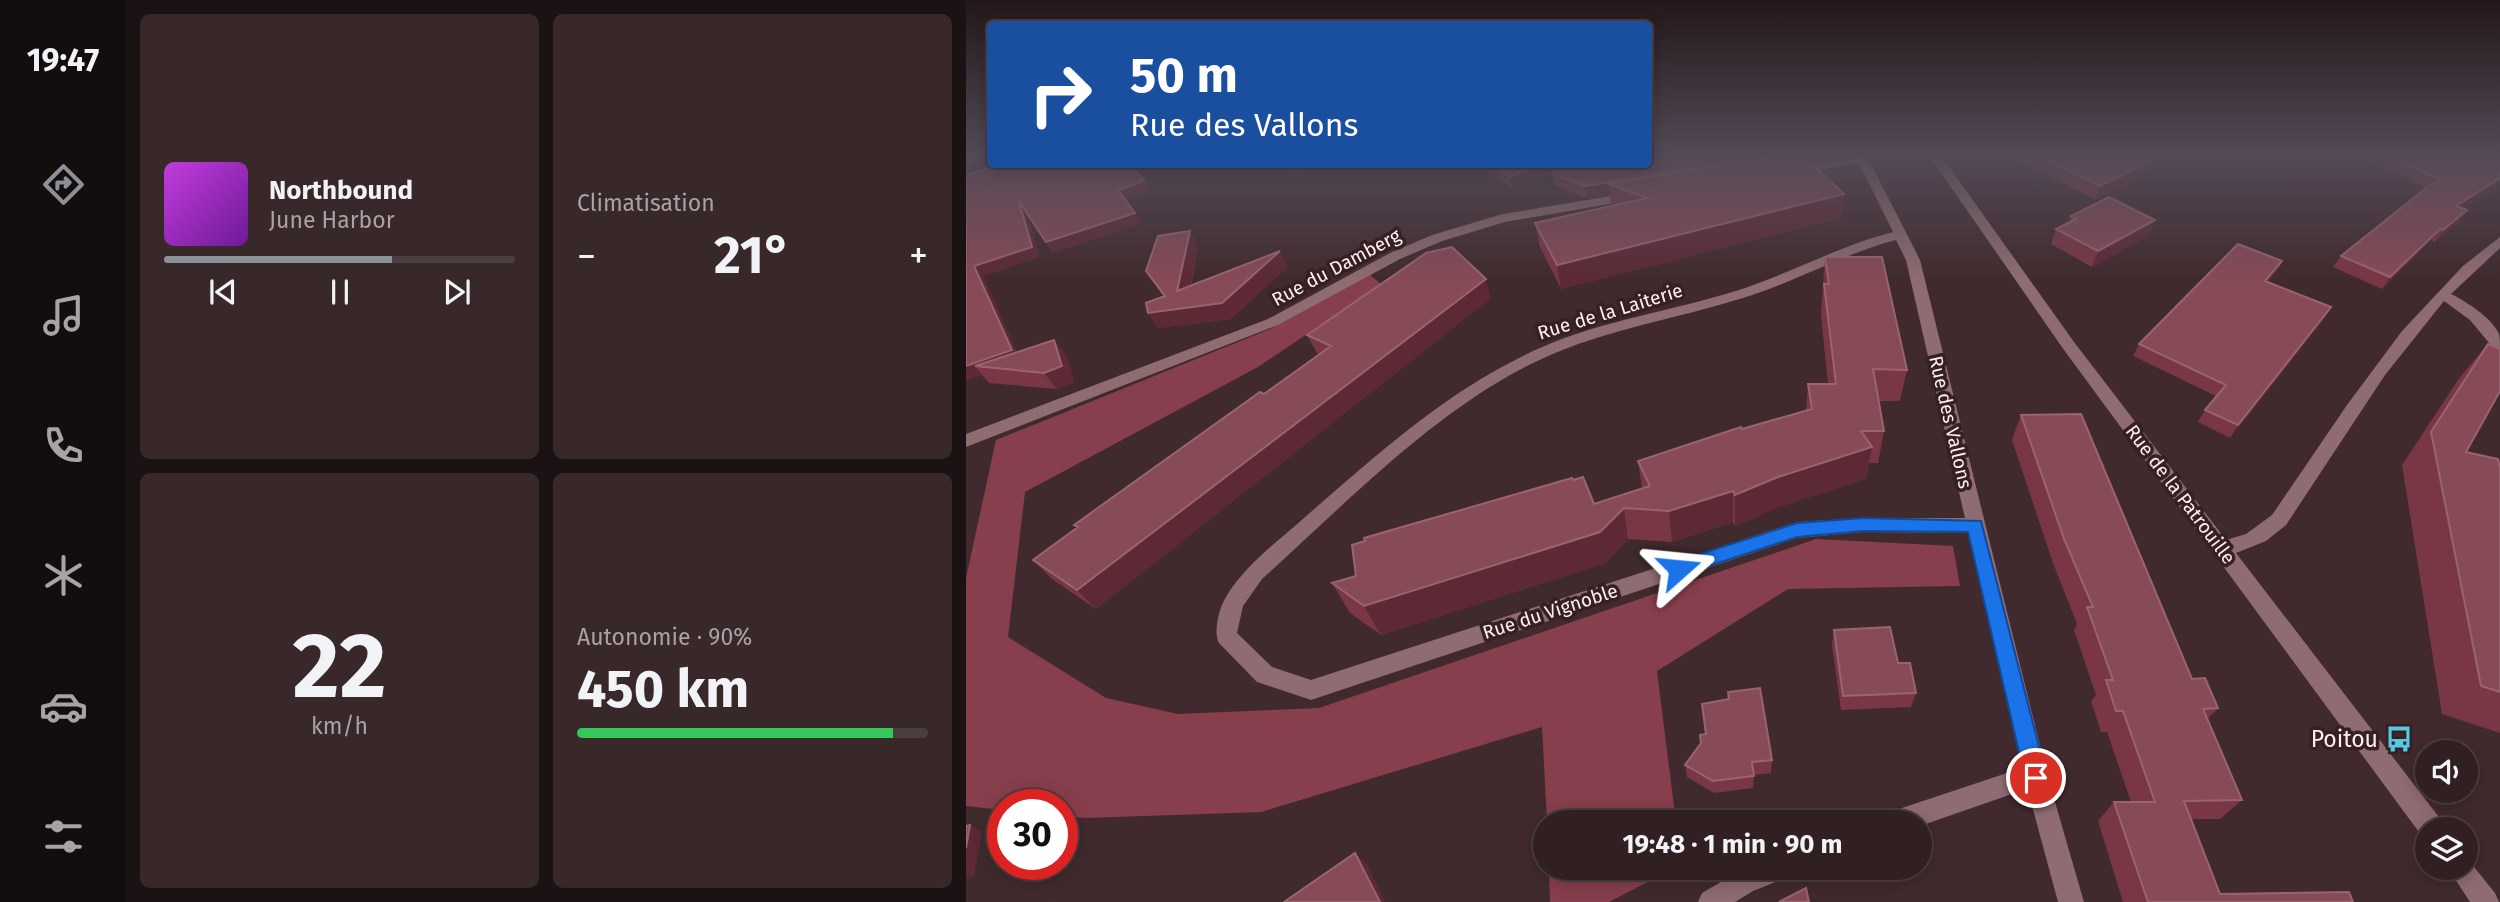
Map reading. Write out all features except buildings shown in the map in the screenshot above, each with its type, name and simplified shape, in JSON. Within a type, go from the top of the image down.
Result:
[{"type":"street","name":"Rue du Damberg","points":[[966,441],[1273,322],[1395,256],[1437,238],[1503,218],[1635,196]]},
{"type":"street","name":"Rue des Vallons","points":[[1882,196],[1913,260],[2036,778],[2071,902]]},
{"type":"street","name":"Rue de la Patrouille","points":[[1964,196],[2069,346],[2423,817]]},
{"type":"street","name":"Rue de la Laiterie","points":[[1226,636],[1233,603],[1255,573],[1429,423],[1521,363],[1563,344],[1753,290],[1867,243],[1902,234]]},
{"type":"street","points":[[2222,548],[2248,544],[2262,536],[2279,520],[2370,383],[2443,295],[2500,242]]},
{"type":"street","points":[[2443,295],[2457,302],[2487,328],[2500,346]]},
{"type":"street","name":"Rue du Vignoble","points":[[1226,636],[1265,676],[1311,690],[1797,530],[1864,525],[1975,526]]},
{"type":"street","points":[[1931,810],[2012,782],[2036,778]]},
{"type":"street","points":[[1711,902],[1748,880]]},
{"type":"street","points":[[2470,880],[2486,902]]},
{"type":"shaded area","points":[[1370,275],[1381,284],[1258,367],[1025,492],[1008,637],[1106,698],[1178,714],[1319,708],[1816,539],[1953,546],[1960,586],[1788,589],[1657,671],[1674,810],[1546,810],[1542,727],[1261,812],[1078,817],[1078,789],[987,789],[987,808],[966,806],[966,578],[996,440],[1270,329]]},
{"type":"shaded area","points":[[1549,880],[1652,880],[1609,902],[1550,902]]},
{"type":"place","name":"Poitou","points":[[2399,739]]},
{"type":"route","points":[[1679,569],[1797,530],[1864,525],[1975,526],[2036,778]]}]
